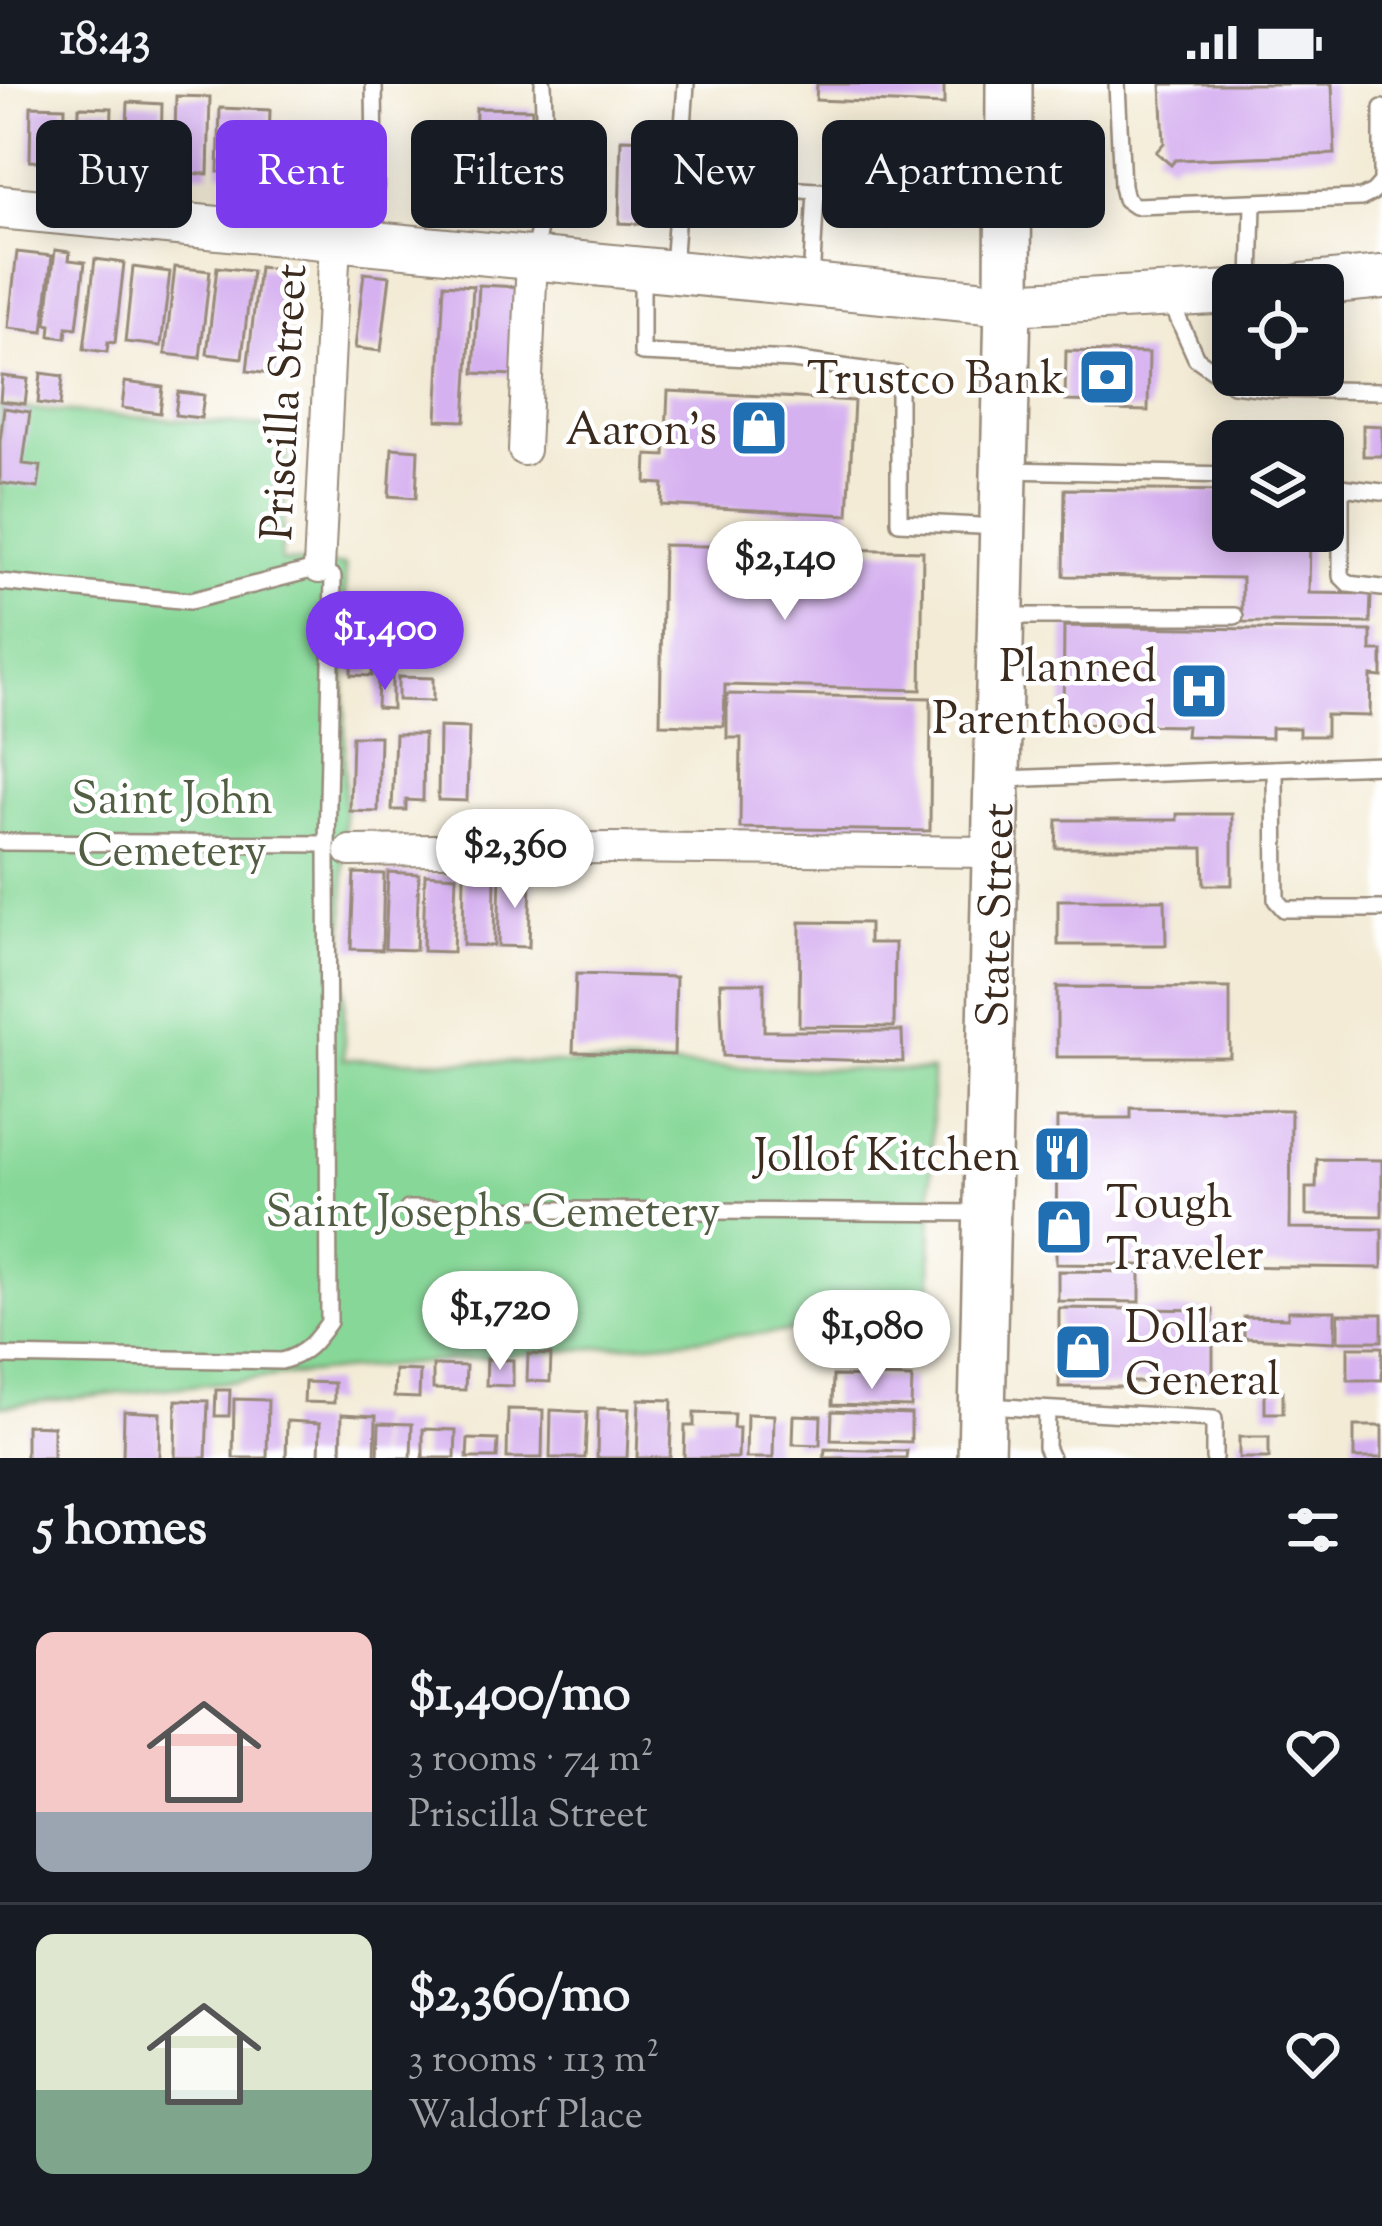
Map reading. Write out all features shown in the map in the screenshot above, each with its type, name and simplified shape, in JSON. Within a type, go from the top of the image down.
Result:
[{"type":"main road","name":"State Street","points":[[1009,84],[1009,120]]},
{"type":"main road","points":[[0,207],[1008,304],[1212,293]]},
{"type":"main road","name":"State Street","points":[[981,1458],[1009,228]]},
{"type":"main road","points":[[1344,281],[1382,277]]},
{"type":"street","name":"Priscilla Street","points":[[319,568],[356,242]]},
{"type":"street","points":[[524,450],[532,257]]},
{"type":"street","points":[[339,848],[995,852]]},
{"type":"lane","points":[[356,242],[374,84]]},
{"type":"lane","points":[[532,257],[548,196],[543,84]]},
{"type":"lane","points":[[683,120],[686,84]]},
{"type":"lane","points":[[1118,84],[1122,186],[1125,200],[1135,206],[1361,198],[1382,182],[1382,108]]},
{"type":"lane","points":[[798,190],[822,191]]},
{"type":"lane","points":[[811,284],[816,191]]},
{"type":"lane","points":[[1252,264],[1253,203]]},
{"type":"lane","points":[[668,228],[642,353],[794,360],[899,376],[899,522],[1003,528]]},
{"type":"lane","points":[[1168,296],[1196,358],[1233,384],[1382,391]]},
{"type":"lane","points":[[1004,470],[1212,475]]},
{"type":"lane","points":[[1344,487],[1382,492]]},
{"type":"lane","points":[[1341,552],[1341,576],[1349,584],[1382,588]]},
{"type":"lane","points":[[0,582],[190,601],[319,568],[333,577],[339,848],[329,1322],[312,1346],[298,1357],[281,1361],[0,1356]]},
{"type":"lane","points":[[1001,616],[1235,616]]},
{"type":"lane","points":[[997,780],[1382,765]]},
{"type":"lane","points":[[1275,769],[1276,900],[1284,909],[1382,909]]},
{"type":"lane","points":[[0,842],[339,848]]},
{"type":"lane","points":[[408,1209],[987,1213]]},
{"type":"lane","points":[[982,1406],[1214,1419],[1214,1458]]},
{"type":"lane","points":[[1047,1410],[1046,1447],[1051,1458]]},
{"type":"green space","name":"Saint John Cemetery","points":[[0,407],[290,428],[281,561],[345,566],[344,1059],[932,1071],[931,1319],[340,1370],[0,1406]]},
{"type":"building","points":[[817,84],[944,84],[944,105],[816,100]]},
{"type":"building","points":[[1161,84],[1332,84],[1335,154],[1175,160],[1171,165],[1156,152],[1164,143]]},
{"type":"building","points":[[176,96],[210,97],[208,174],[192,174],[192,120],[175,120]]},
{"type":"building","points":[[128,102],[162,104],[162,120],[127,120]]},
{"type":"building","points":[[31,106],[65,107],[65,120],[36,120],[36,161],[30,161]]},
{"type":"building","points":[[79,107],[112,108],[112,120],[79,120]]},
{"type":"building","points":[[220,108],[270,110],[270,120],[220,120]]},
{"type":"building","points":[[476,108],[532,109],[532,120],[476,120]]},
{"type":"building","points":[[621,139],[631,139],[631,224],[619,223]]},
{"type":"building","points":[[55,250],[70,252],[69,260],[85,262],[77,328],[67,327],[66,338],[50,336],[51,325],[46,324]]},
{"type":"building","points":[[17,252],[52,256],[43,332],[8,328]]},
{"type":"building","points":[[95,259],[124,263],[115,343],[108,342],[107,352],[84,349]]},
{"type":"building","points":[[133,267],[170,272],[161,346],[125,342]]},
{"type":"building","points":[[175,267],[210,271],[200,358],[165,354]]},
{"type":"building","points":[[217,267],[252,271],[242,358],[207,354]]},
{"type":"building","points":[[259,267],[291,271],[279,375],[247,371]]},
{"type":"building","points":[[364,273],[390,276],[381,351],[355,348]]},
{"type":"building","points":[[444,284],[473,286],[465,421],[437,420]]},
{"type":"building","points":[[479,285],[518,287],[513,375],[474,373]]},
{"type":"building","name":"Trustco Bank","points":[[1066,351],[1149,353],[1148,411],[1108,410],[1108,402],[1065,401]]},
{"type":"building","points":[[41,373],[63,376],[60,406],[38,403]]},
{"type":"building","points":[[2,376],[28,379],[25,404],[0,401]]},
{"type":"building","points":[[125,382],[163,387],[160,413],[122,408]]},
{"type":"building","points":[[668,391],[854,401],[848,515],[662,505],[663,484],[646,483],[647,455],[665,456]]},
{"type":"building","points":[[178,392],[204,395],[201,418],[175,415]]},
{"type":"building","points":[[4,408],[30,412],[23,464],[41,466],[38,488],[0,483]]},
{"type":"building","points":[[1363,425],[1382,426],[1382,456],[1363,456]]},
{"type":"building","points":[[392,448],[418,450],[416,498],[389,496]]},
{"type":"building","points":[[1065,489],[1212,491],[1212,552],[1310,552],[1309,593],[1371,594],[1370,623],[1242,622],[1242,578],[1064,576]]},
{"type":"building","points":[[663,545],[923,551],[921,690],[725,685],[724,726],[660,724]]},
{"type":"building","points":[[352,620],[373,621],[372,676],[351,675]]},
{"type":"building","points":[[1064,626],[1371,631],[1371,651],[1382,651],[1382,677],[1371,676],[1370,716],[1326,715],[1326,736],[1299,736],[1299,728],[1271,728],[1271,738],[1186,736],[1187,726],[1063,724]]},
{"type":"building","points":[[378,677],[392,677],[392,709],[377,708]]},
{"type":"building","points":[[398,677],[433,678],[433,701],[398,700]]},
{"type":"building","points":[[727,694],[931,698],[930,831],[740,828],[741,738],[727,738]]},
{"type":"building","points":[[439,727],[469,728],[467,801],[438,800]]},
{"type":"building","points":[[395,734],[424,734],[423,801],[406,800],[406,810],[392,810]]},
{"type":"building","points":[[352,736],[380,736],[378,812],[350,811]]},
{"type":"building","points":[[1177,814],[1232,814],[1232,885],[1204,885],[1203,848],[1056,848],[1057,820],[1177,820]]},
{"type":"building","points":[[388,872],[419,874],[416,950],[385,949]]},
{"type":"building","points":[[354,873],[384,874],[382,950],[351,949]]},
{"type":"building","points":[[425,874],[456,876],[453,952],[423,951]]},
{"type":"building","points":[[464,874],[495,875],[494,946],[463,945]]},
{"type":"building","points":[[500,875],[531,876],[529,947],[498,946]]},
{"type":"building","points":[[1058,900],[1165,900],[1166,945],[1058,945]]},
{"type":"building","points":[[800,922],[869,923],[869,943],[895,943],[894,1027],[799,1026]]},
{"type":"building","points":[[576,974],[676,977],[674,1055],[573,1052]]},
{"type":"building","points":[[720,983],[764,983],[764,1031],[902,1031],[903,1062],[723,1056]]},
{"type":"building","points":[[1057,987],[1230,988],[1230,1057],[1057,1057]]},
{"type":"building","points":[[1131,1108],[1291,1110],[1290,1228],[1382,1229],[1382,1268],[1056,1264],[1057,1118],[1131,1118]]},
{"type":"building","points":[[1317,1159],[1382,1160],[1382,1216],[1306,1215],[1306,1188],[1316,1188]]},
{"type":"building","points":[[1058,1271],[1140,1272],[1140,1302],[1058,1301]]},
{"type":"building","points":[[1059,1308],[1213,1310],[1213,1382],[1059,1387]]},
{"type":"building","points":[[1288,1311],[1335,1311],[1335,1342],[1244,1338],[1244,1317],[1288,1318]]},
{"type":"building","points":[[1338,1314],[1382,1314],[1382,1341],[1338,1341]]},
{"type":"building","points":[[926,1323],[927,1359],[815,1360],[815,1332]]},
{"type":"building","points":[[1348,1347],[1382,1347],[1382,1380],[1348,1380]]},
{"type":"building","points":[[528,1354],[551,1355],[550,1382],[527,1381]]},
{"type":"building","points":[[487,1359],[513,1360],[513,1386],[486,1385]]},
{"type":"building","points":[[433,1365],[466,1366],[465,1390],[433,1389]]},
{"type":"building","points":[[395,1370],[420,1371],[419,1398],[394,1397]]},
{"type":"building","points":[[833,1376],[912,1378],[911,1407],[832,1405]]},
{"type":"building","points":[[305,1382],[334,1383],[334,1403],[304,1402]]},
{"type":"building","points":[[216,1390],[230,1390],[229,1416],[215,1416]]},
{"type":"building","points":[[1265,1391],[1283,1391],[1283,1413],[1265,1413]]},
{"type":"building","points":[[234,1399],[268,1400],[267,1458],[233,1458]]},
{"type":"building","points":[[639,1399],[672,1400],[670,1458],[637,1458]]},
{"type":"building","points":[[176,1400],[208,1401],[206,1458],[175,1458]]},
{"type":"building","points":[[598,1408],[629,1409],[627,1458],[597,1458]]},
{"type":"building","points":[[508,1409],[543,1410],[542,1458],[507,1458]]},
{"type":"building","points":[[551,1410],[587,1412],[585,1458],[550,1458]]},
{"type":"building","points":[[124,1411],[160,1413],[159,1458],[123,1458]]},
{"type":"building","points":[[832,1411],[911,1414],[911,1442],[831,1440]]},
{"type":"building","points":[[694,1413],[734,1414],[733,1428],[739,1428],[738,1458],[684,1458],[685,1426],[694,1426]]},
{"type":"building","points":[[342,1414],[376,1416],[375,1458],[341,1458]]},
{"type":"building","points":[[747,1414],[774,1415],[773,1458],[746,1458]]},
{"type":"building","points":[[794,1415],[821,1416],[820,1445],[793,1444]]},
{"type":"building","points":[[287,1421],[320,1423],[319,1458],[286,1458]]},
{"type":"building","points":[[379,1423],[412,1424],[411,1458],[378,1458]]},
{"type":"building","points":[[26,1425],[53,1426],[53,1458],[26,1458]]},
{"type":"building","points":[[1354,1426],[1382,1426],[1382,1458],[1354,1458]]},
{"type":"building","points":[[423,1429],[456,1430],[455,1458],[423,1458]]},
{"type":"building","points":[[1239,1437],[1269,1437],[1269,1458],[1239,1458]]},
{"type":"building","points":[[468,1439],[498,1440],[497,1458],[467,1458]]},
{"type":"building","points":[[825,1449],[907,1451],[906,1458],[824,1458]]},
{"type":"place","name":"Trustco Bank","points":[[1107,377]]},
{"type":"place","name":"Aaron's","points":[[759,428]]},
{"type":"place","name":"Planned Parenthood","points":[[1199,691]]},
{"type":"place","name":"Jollof Kitchen","points":[[1062,1154]]},
{"type":"place","name":"Tough Traveler","points":[[1064,1227]]},
{"type":"place","name":"Dollar General","points":[[1083,1352]]},
{"type":"park label","name":"Saint Josephs Cemetery","points":[[493,1210]]}]
